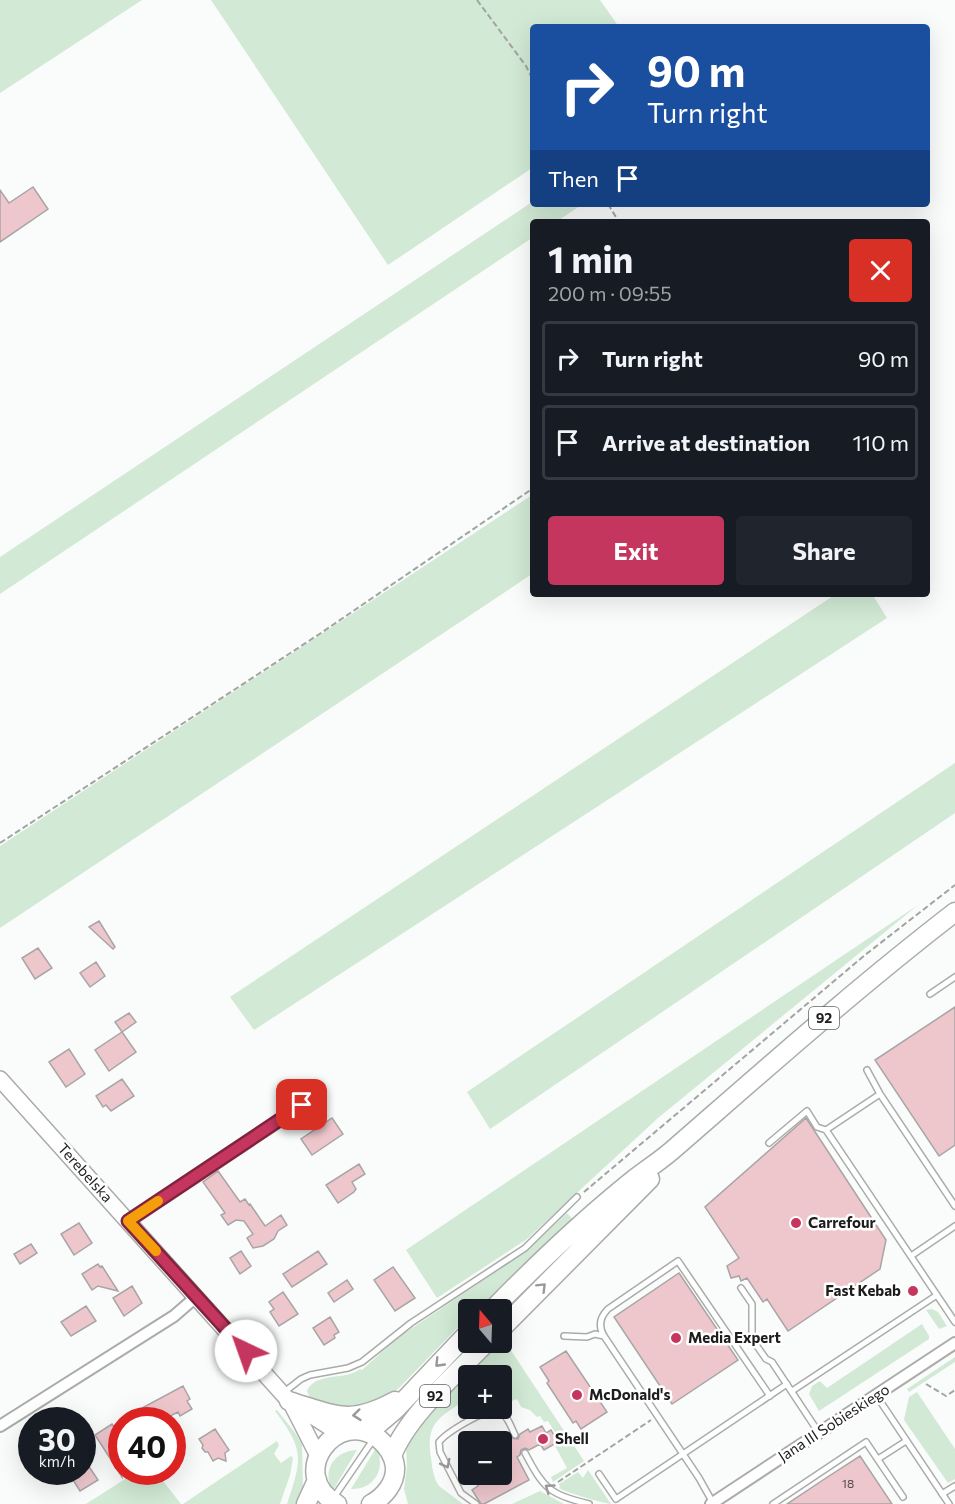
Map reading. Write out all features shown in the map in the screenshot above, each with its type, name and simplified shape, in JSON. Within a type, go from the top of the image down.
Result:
[{"type":"main road","name":"92","points":[[503,1299],[567,1237],[633,1180],[675,1149],[806,1033],[955,912]]},
{"type":"main road","name":"92","points":[[512,1318],[640,1189],[675,1149]]},
{"type":"main road","name":"92","points":[[372,1435],[458,1343]]},
{"type":"main road","name":"92","points":[[371,1504],[380,1499],[390,1498],[395,1472],[392,1456],[403,1432],[477,1353]]},
{"type":"main road","points":[[286,1397],[333,1415],[355,1416],[380,1409],[410,1393]]},
{"type":"main road","points":[[336,1503],[321,1490],[315,1468],[318,1456],[328,1442],[340,1434],[355,1431],[372,1435],[385,1444],[392,1456]]},
{"type":"main road","points":[[306,1504],[317,1480]]},
{"type":"street","name":"Terebelska","points":[[0,1079],[286,1397],[318,1456]]},
{"type":"street","points":[[0,1426],[174,1316],[197,1296]]},
{"type":"street","name":"Jana III Sobieskiego","points":[[712,1504],[955,1343]]},
{"type":"street","name":"Terebelska","points":[[286,1397],[340,1434]]},
{"type":"lane","points":[[930,994],[955,977]]},
{"type":"lane","points":[[867,1070],[880,1094],[955,1206]]},
{"type":"lane","points":[[826,1130],[880,1094]]},
{"type":"lane","points":[[128,1221],[302,1105]]},
{"type":"lane","points":[[769,1143],[807,1111],[817,1127],[826,1130],[955,1322]]},
{"type":"lane","points":[[286,1397],[301,1379],[312,1374],[348,1368],[362,1362],[411,1323],[525,1248],[577,1197]]},
{"type":"lane","points":[[911,1256],[955,1226]]},
{"type":"lane","points":[[712,1504],[683,1454],[603,1336],[600,1321],[605,1311],[678,1261],[770,1396]]},
{"type":"lane","points":[[741,1288],[752,1304],[752,1339],[766,1359],[772,1362],[819,1433]]},
{"type":"lane","points":[[792,1391],[937,1295]]},
{"type":"lane","points":[[564,1336],[587,1337],[595,1334],[603,1336]]},
{"type":"lane","points":[[599,1474],[616,1499],[787,1384]]},
{"type":"lane","points":[[876,1395],[949,1504]]},
{"type":"lane","points":[[476,1504],[461,1493],[440,1452],[439,1442],[445,1435],[489,1411],[498,1411],[505,1416],[515,1435]]},
{"type":"lane","points":[[336,1503],[372,1435]]},
{"type":"lane","points":[[878,1459],[906,1441]]},
{"type":"lane","points":[[773,1504],[866,1442],[903,1497]]},
{"type":"lane","points":[[525,1453],[539,1480],[564,1497],[589,1504]]},
{"type":"lane","points":[[942,1494],[955,1486]]},
{"type":"path","points":[[477,0],[530,74]]},
{"type":"path","points":[[0,843],[312,639],[530,490]]},
{"type":"path","points":[[577,1197],[865,956],[955,885]]},
{"type":"path","points":[[926,1384],[946,1396],[955,1390]]},
{"type":"path","points":[[557,1483],[657,1416]]},
{"type":"green space","points":[[0,0],[142,0],[0,93]]},
{"type":"green space","points":[[211,0],[600,0],[617,24],[530,24],[530,169],[388,265]]},
{"type":"green space","points":[[530,203],[530,207],[578,207],[560,219],[530,219],[530,239],[0,594],[0,557]]},
{"type":"green space","points":[[530,496],[530,575],[0,928],[0,846]]},
{"type":"green space","points":[[831,597],[874,597],[887,618],[254,1030],[230,997]]},
{"type":"green space","points":[[955,763],[955,813],[490,1129],[467,1092]]},
{"type":"green space","points":[[918,905],[658,1118],[527,1239],[437,1298],[406,1250]]},
{"type":"green space","points":[[567,1213],[576,1223],[541,1256],[488,1299],[458,1299],[458,1327],[397,1390],[379,1404],[341,1411],[316,1402],[309,1396],[307,1391],[311,1385],[324,1378],[347,1375],[362,1370],[396,1339],[529,1249]]},
{"type":"green space","points":[[932,1309],[938,1312],[947,1326],[939,1329],[926,1310]]},
{"type":"green space","points":[[922,1324],[929,1339],[819,1411],[809,1394],[812,1386],[820,1381],[827,1388]]},
{"type":"green space","points":[[512,1352],[584,1461],[553,1482],[551,1477],[567,1468],[555,1446],[561,1442],[548,1421],[544,1422],[540,1416],[537,1417],[530,1410],[521,1407],[517,1399],[512,1401],[512,1365],[476,1365],[487,1353]]},
{"type":"green space","points":[[955,1357],[955,1362],[909,1392],[907,1389]]},
{"type":"green space","points":[[458,1383],[458,1405],[437,1421],[430,1436],[430,1446],[436,1481],[439,1486],[463,1504],[408,1504],[404,1489],[407,1466],[406,1447],[415,1427]]},
{"type":"green space","points":[[917,1392],[955,1449],[955,1479],[948,1483],[904,1420],[909,1397]]},
{"type":"green space","points":[[277,1410],[302,1444],[303,1487],[299,1504],[287,1504],[296,1476],[298,1455],[292,1436],[275,1411]]},
{"type":"green space","points":[[277,1441],[279,1445],[274,1454],[281,1463],[291,1456],[293,1458],[280,1504],[183,1504]]},
{"type":"green space","points":[[376,1448],[380,1463],[376,1476],[366,1486],[351,1489]]},
{"type":"green space","points":[[357,1450],[332,1492],[328,1476],[332,1463],[342,1454]]},
{"type":"green space","points":[[588,1470],[611,1504],[585,1498],[559,1488],[559,1484],[578,1472],[583,1478]]},
{"type":"green space","points":[[116,1485],[166,1485],[181,1504],[86,1504]]},
{"type":"green space","points":[[540,1491],[564,1504],[512,1504]]},
{"type":"building","points":[[33,187],[48,209],[0,242],[0,190],[9,203]]},
{"type":"building","points":[[99,921],[115,947],[113,949],[89,927]]},
{"type":"building","points":[[38,948],[52,968],[35,979],[22,958]]},
{"type":"building","points":[[96,962],[105,976],[90,987],[80,973]]},
{"type":"building","points":[[955,1007],[955,1145],[939,1156],[875,1060]]},
{"type":"building","points":[[129,1013],[136,1022],[122,1032],[115,1022]]},
{"type":"building","points":[[122,1032],[136,1052],[109,1071],[95,1050]]},
{"type":"building","points":[[69,1049],[85,1074],[66,1087],[49,1062]]},
{"type":"building","points":[[122,1079],[134,1096],[111,1111],[106,1105],[103,1107],[96,1096]]},
{"type":"building","points":[[332,1118],[343,1134],[312,1155],[301,1139]]},
{"type":"building","name":"Carrefour","points":[[806,1118],[886,1240],[880,1269],[788,1331],[767,1299],[763,1302],[747,1278],[741,1281],[739,1276],[731,1278],[727,1266],[739,1258],[705,1207]]},
{"type":"building","points":[[359,1164],[365,1174],[352,1182],[356,1189],[354,1192],[338,1203],[326,1185]]},
{"type":"building","points":[[218,1171],[240,1202],[245,1199],[265,1226],[281,1215],[287,1225],[278,1231],[274,1239],[263,1246],[253,1248],[247,1238],[253,1234],[244,1221],[236,1220],[228,1225],[221,1215],[225,1213],[203,1182]]},
{"type":"building","points":[[79,1223],[92,1243],[74,1255],[61,1234]]},
{"type":"building","points":[[31,1244],[37,1253],[20,1264],[14,1254]]},
{"type":"building","points":[[241,1251],[251,1266],[240,1274],[230,1258]]},
{"type":"building","points":[[318,1251],[327,1264],[292,1287],[283,1274]]},
{"type":"building","points":[[98,1264],[102,1266],[118,1291],[98,1286],[92,1290],[82,1274]]},
{"type":"building","points":[[393,1267],[415,1298],[395,1311],[374,1280]]},
{"type":"building","name":"Media Expert","points":[[679,1273],[738,1360],[672,1404],[614,1317]]},
{"type":"building","points":[[347,1280],[353,1289],[334,1302],[328,1293]]},
{"type":"building","points":[[132,1286],[142,1303],[124,1316],[113,1298]]},
{"type":"building","points":[[283,1292],[298,1314],[279,1326],[270,1312],[274,1309],[269,1302]]},
{"type":"building","points":[[86,1306],[96,1321],[71,1336],[61,1322]]},
{"type":"building","points":[[330,1317],[339,1332],[334,1335],[335,1338],[324,1345],[313,1328]]},
{"type":"building","name":"McDonald's","points":[[566,1351],[607,1412],[581,1429],[576,1421],[573,1423],[547,1383],[549,1381],[540,1367]]},
{"type":"building","points":[[183,1386],[192,1409],[186,1412],[186,1407],[144,1407]]},
{"type":"building","points":[[542,1426],[546,1433],[551,1430],[558,1442],[544,1450],[540,1444],[529,1450],[525,1448],[521,1450],[517,1457],[529,1480],[481,1504],[472,1490],[478,1485],[512,1485],[512,1438],[518,1439],[520,1434],[528,1429],[530,1432]]},
{"type":"building","points":[[108,1427],[108,1455],[96,1437]]},
{"type":"building","points":[[215,1429],[229,1450],[225,1453],[226,1461],[218,1458],[213,1461],[208,1452],[202,1448],[203,1445],[199,1439]]},
{"type":"building","points":[[860,1456],[892,1504],[787,1504],[826,1478]]},
{"type":"building","points":[[76,1485],[90,1485],[80,1491]]},
{"type":"slow traffic","points":[[156,1251],[128,1221],[158,1201]]},
{"type":"place","name":"Carrefour","points":[[796,1223]]},
{"type":"place","name":"Fast Kebab","points":[[913,1291]]},
{"type":"place","name":"Media Expert","points":[[676,1338]]},
{"type":"place","name":"McDonald's","points":[[577,1395]]},
{"type":"place","name":"Shell","points":[[543,1439]]},
{"type":"route","points":[[246,1351],[128,1221],[302,1105]]}]
